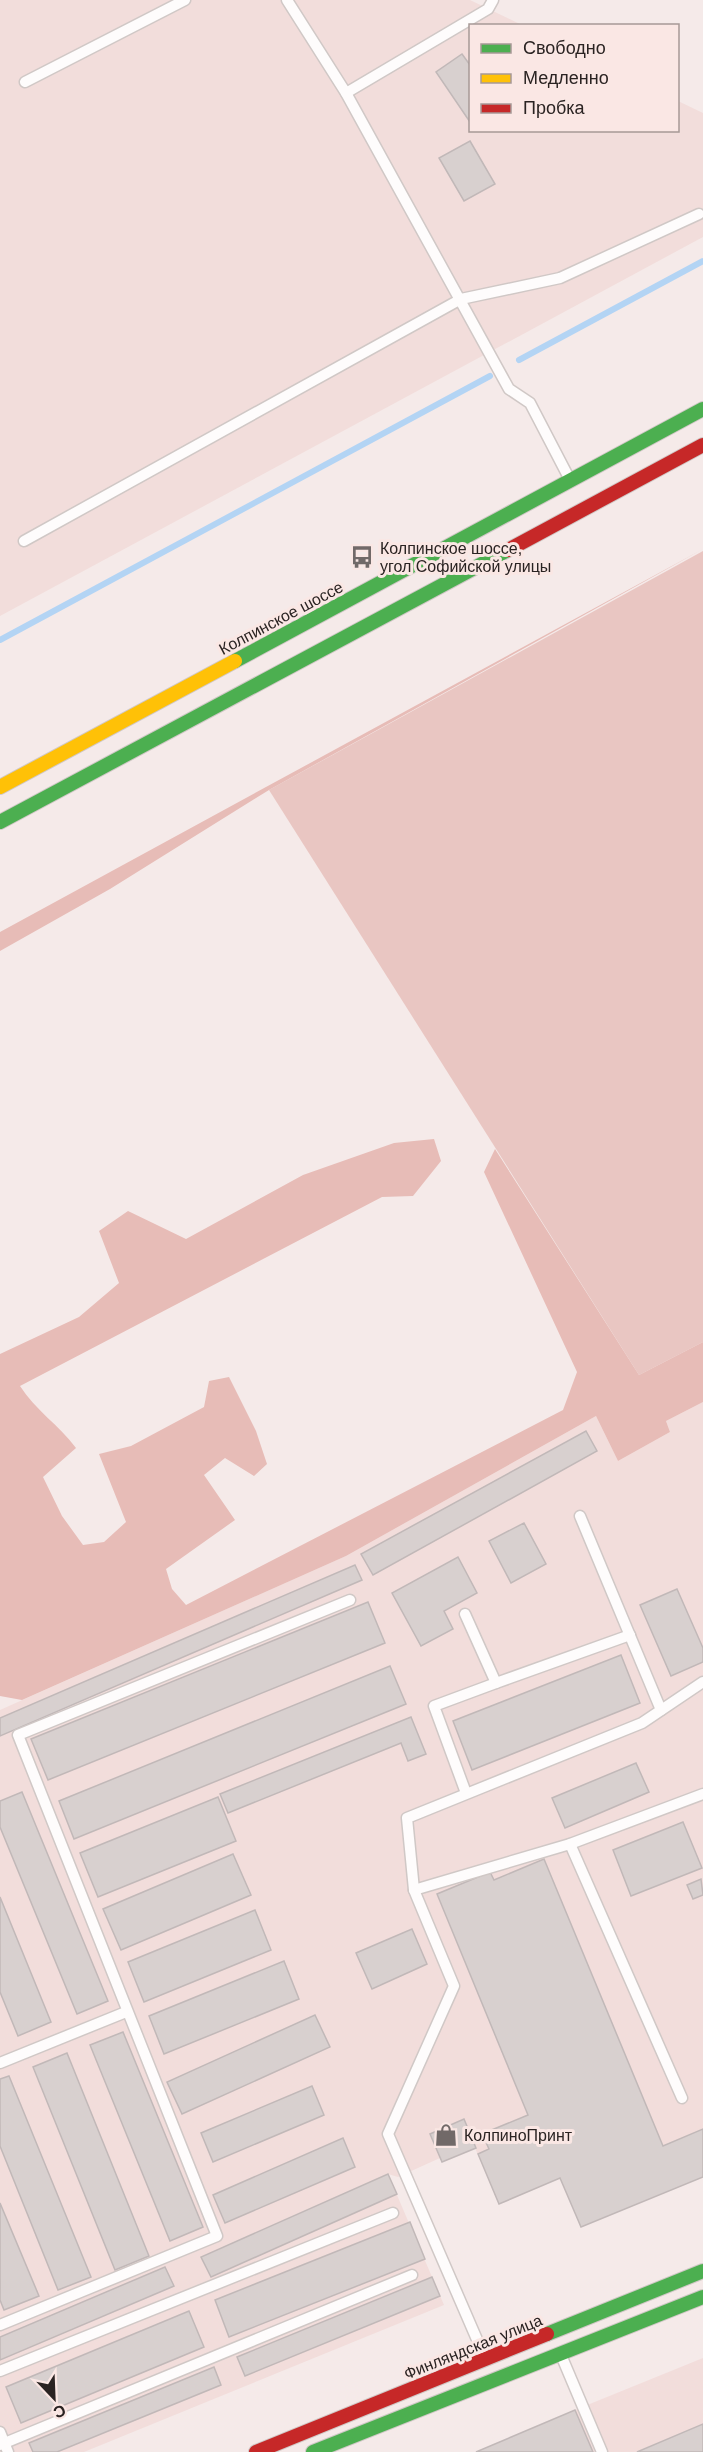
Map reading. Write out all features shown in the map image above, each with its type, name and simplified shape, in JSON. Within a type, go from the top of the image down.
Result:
[{"type":"main road","name":"Колпинское шоссе","points":[[0,787],[703,409]]},
{"type":"main road","points":[[0,822],[703,445]]},
{"type":"main road","name":"Финляндская улица","points":[[256,2452],[703,2271]]},
{"type":"main road","points":[[313,2452],[703,2297]]},
{"type":"lane","points":[[25,82],[185,0]]},
{"type":"lane","points":[[287,0],[346,93],[509,389],[530,403],[571,481]]},
{"type":"lane","points":[[346,93],[488,9],[493,0]]},
{"type":"lane","points":[[24,541],[460,299],[560,278],[699,214]]},
{"type":"lane","points":[[580,1516],[661,1710]]},
{"type":"lane","points":[[0,2325],[217,2236],[126,2012],[18,1735],[350,1600]]},
{"type":"lane","points":[[465,1614],[496,1683]]},
{"type":"lane","points":[[466,1793],[434,1706],[630,1635]]},
{"type":"lane","points":[[493,2379],[388,2134],[454,1986],[414,1890],[406,1818],[642,1723],[703,1682]]},
{"type":"lane","points":[[414,1890],[570,1844],[703,1794]]},
{"type":"lane","points":[[570,1844],[682,2098]]},
{"type":"lane","points":[[0,2062],[126,2012]]},
{"type":"lane","points":[[0,2371],[393,2213]]},
{"type":"lane","points":[[0,2432],[4,2447],[412,2275]]},
{"type":"lane","points":[[552,2333],[602,2452]]},
{"type":"shaded area","points":[[0,0],[470,0],[520,24],[469,24],[469,132],[679,132],[679,101],[703,113],[703,237],[0,616]]},
{"type":"shaded area","points":[[703,549],[269,790],[110,889],[0,951],[0,932]]},
{"type":"shaded area","points":[[703,551],[703,1342],[639,1375],[269,790]]},
{"type":"shaded area","points":[[434,1139],[441,1161],[413,1196],[382,1197],[20,1386],[76,1448],[43,1477],[62,1516],[83,1545],[104,1542],[126,1522],[99,1454],[131,1446],[204,1407],[209,1381],[229,1377],[256,1431],[267,1464],[254,1476],[225,1458],[204,1475],[235,1520],[166,1569],[172,1589],[186,1605],[563,1410],[577,1372],[484,1172],[495,1149],[639,1375],[703,1342],[703,1402],[666,1421],[670,1432],[618,1461],[596,1416],[346,1556],[22,1700],[0,1696],[0,1354],[79,1317],[119,1283],[99,1231],[128,1211],[186,1239],[303,1175],[394,1143]]},
{"type":"shaded area","points":[[703,1402],[703,2177],[581,2227],[560,2178],[499,2204],[475,2148],[440,2158],[398,2177],[388,2174],[444,2305],[84,2452],[0,2452],[0,1710],[346,1556],[596,1416],[618,1461],[670,1432],[666,1421]]},
{"type":"shaded area","points":[[703,2358],[703,2452],[476,2452],[575,2410]]},
{"type":"building","points":[[462,54],[469,64],[469,121],[436,72]]},
{"type":"building","points":[[470,141],[495,184],[464,201],[439,158]]},
{"type":"building","points":[[586,1431],[597,1451],[373,1575],[361,1554]]},
{"type":"building","points":[[524,1523],[546,1564],[511,1583],[489,1541]]},
{"type":"building","points":[[458,1557],[477,1593],[444,1611],[453,1629],[421,1646],[392,1593]]},
{"type":"building","points":[[355,1565],[362,1580],[0,1736],[0,1718]]},
{"type":"building","points":[[677,1589],[703,1648],[703,1662],[671,1676],[640,1605]]},
{"type":"building","points":[[368,1602],[385,1643],[48,1780],[31,1739]]},
{"type":"building","points":[[621,1655],[640,1703],[472,1770],[453,1721]]},
{"type":"building","points":[[390,1666],[406,1704],[74,1839],[59,1801]]},
{"type":"building","points":[[411,1717],[426,1754],[408,1761],[401,1743],[228,1813],[220,1794]]},
{"type":"building","points":[[636,1763],[649,1792],[565,1828],[552,1798]]},
{"type":"building","points":[[22,1792],[108,2001],[77,2014],[0,1827],[0,1801]]},
{"type":"building","points":[[218,1797],[236,1841],[98,1897],[80,1853]]},
{"type":"building","points":[[683,1822],[702,1868],[631,1896],[613,1850]]},
{"type":"building","points":[[233,1854],[251,1895],[121,1950],[103,1909]]},
{"type":"building","points":[[544,1859],[663,2146],[703,2129],[703,2177],[581,2227],[560,2178],[499,2204],[478,2154],[489,2149],[482,2134],[528,2115],[437,1894],[490,1872],[494,1880]]},
{"type":"building","points":[[701,1879],[703,1895],[693,1899],[687,1885]]},
{"type":"building","points":[[0,1897],[51,2022],[18,2036],[0,1992]]},
{"type":"building","points":[[255,1910],[271,1950],[144,2002],[128,1962]]},
{"type":"building","points":[[412,1929],[427,1964],[372,1989],[356,1953]]},
{"type":"building","points":[[284,1961],[299,1999],[164,2054],[149,2016]]},
{"type":"building","points":[[315,2015],[330,2047],[182,2114],[167,2082]]},
{"type":"building","points":[[123,2032],[203,2227],[170,2241],[90,2045]]},
{"type":"building","points":[[67,2053],[149,2256],[115,2270],[33,2067]]},
{"type":"building","points":[[9,2076],[91,2277],[58,2290],[0,2146],[0,2079]]},
{"type":"building","points":[[312,2086],[324,2115],[213,2162],[201,2133]]},
{"type":"building","points":[[464,2119],[476,2148],[442,2162],[430,2134]]},
{"type":"building","points":[[343,2138],[355,2167],[225,2223],[213,2195]]},
{"type":"building","points":[[388,2174],[397,2194],[211,2277],[201,2257]]},
{"type":"building","points":[[0,2203],[39,2296],[4,2310],[0,2300]]},
{"type":"building","points":[[410,2222],[425,2259],[229,2337],[215,2300]]},
{"type":"building","points":[[165,2267],[174,2286],[0,2360],[0,2337]]},
{"type":"building","points":[[432,2277],[440,2296],[245,2376],[237,2357]]},
{"type":"building","points":[[189,2311],[204,2347],[21,2423],[6,2387]]},
{"type":"building","points":[[214,2367],[221,2385],[57,2452],[33,2452],[29,2443]]},
{"type":"building","points":[[575,2410],[593,2452],[476,2452]]},
{"type":"building","points":[[703,2424],[703,2452],[637,2452]]},
{"type":"waterway","points":[[519,360],[703,261]]},
{"type":"waterway","points":[[0,640],[490,376]]},
{"type":"traffic: fast","points":[[235,661],[703,409]]},
{"type":"traffic: fast","points":[[0,822],[508,550]]},
{"type":"traffic: fast","points":[[547,2334],[703,2271]]},
{"type":"traffic: fast","points":[[313,2452],[703,2297]]},
{"type":"traffic: slow","points":[[0,787],[235,661]]},
{"type":"traffic: jam","points":[[508,550],[703,445]]},
{"type":"traffic: jam","points":[[256,2452],[547,2334]]},
{"type":"place","name":"Колпинское шоссе, угол Софийской улицы","points":[[362,557]]},
{"type":"place","name":"КолпиноПринт","points":[[446,2135]]}]
